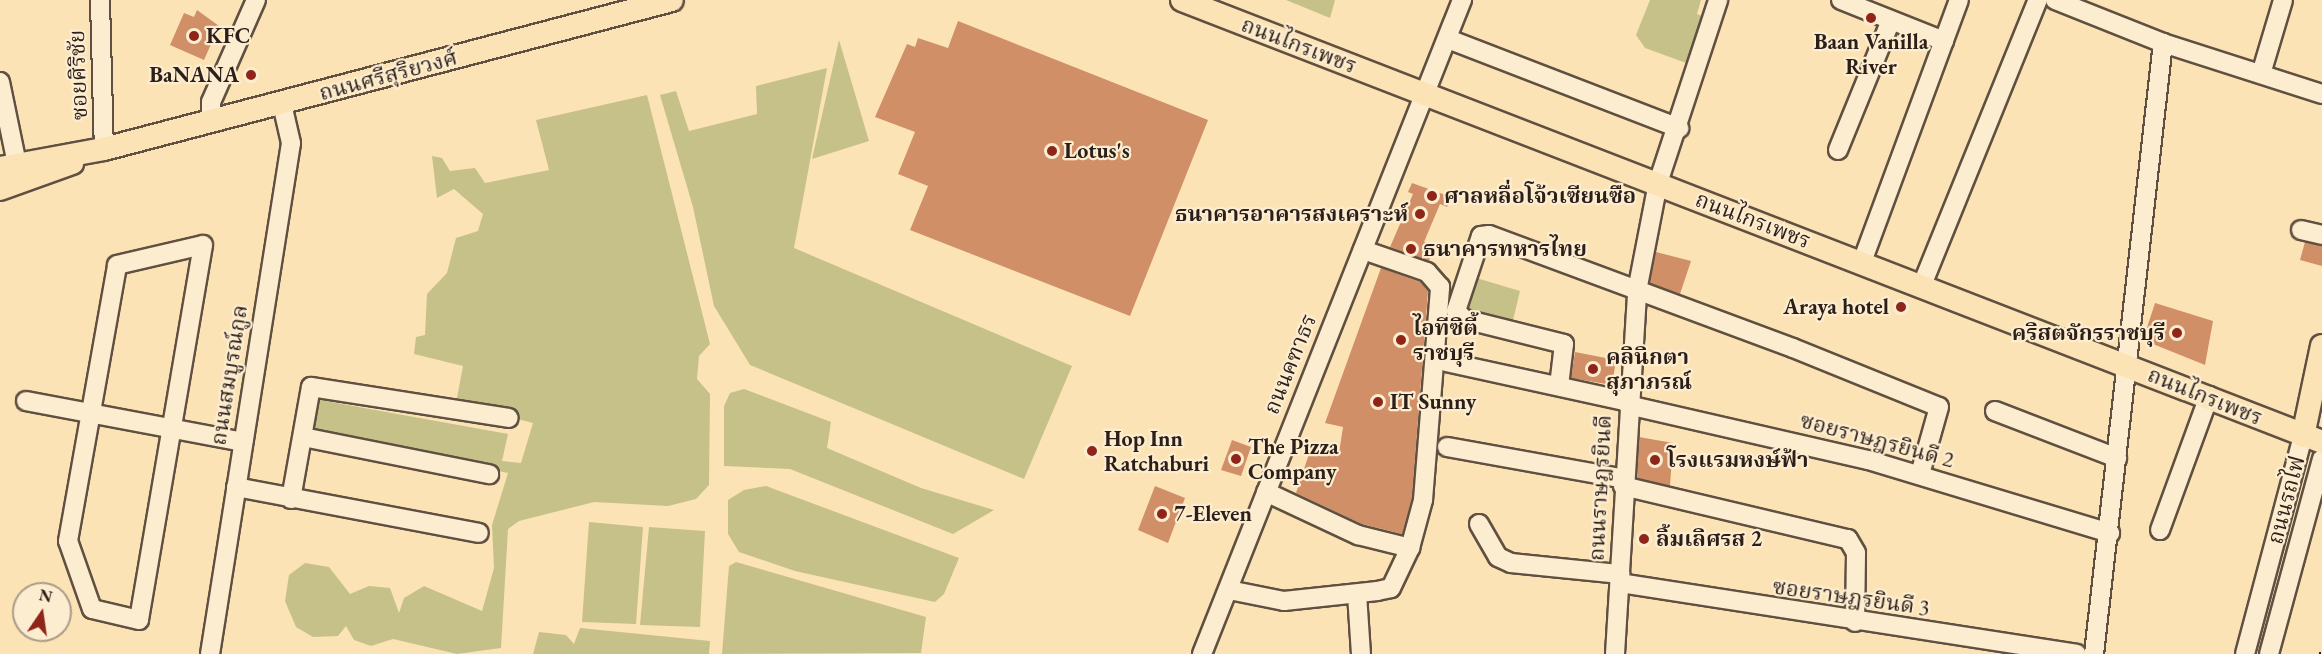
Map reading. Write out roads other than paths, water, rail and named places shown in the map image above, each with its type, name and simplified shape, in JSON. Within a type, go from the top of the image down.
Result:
[{"type":"main road","name":"ถนนศรีสุริยวงศ์","points":[[8,166],[104,149],[672,0]]},
{"type":"main road","name":"ถนนไกรเพชร","points":[[1182,0],[2209,396],[2312,439]]},
{"type":"main road","name":"ถนนศรีสุริยวงศ์","points":[[0,189],[104,149]]},
{"type":"main road","name":"ถนนรถไฟ","points":[[2312,439],[2322,346]]},
{"type":"street","name":"ซอยศิริชัย","points":[[100,0],[104,149]]},
{"type":"street","points":[[211,121],[211,102],[256,0]]},
{"type":"street","name":"ถนนคฑาธร","points":[[1202,654],[1427,94],[1462,0]]},
{"type":"street","name":"ถนนราษฎรยินดี","points":[[1615,654],[1628,404],[1637,291],[1658,183],[1679,128],[1718,0]]},
{"type":"street","points":[[1862,262],[1959,0]]},
{"type":"street","points":[[1922,285],[2038,0]]},
{"type":"street","points":[[2055,0],[2163,43],[2322,94]]},
{"type":"street","points":[[2261,74],[2283,0]]},
{"type":"street","points":[[1849,2],[1944,41]]},
{"type":"street","points":[[1838,150],[1891,20]]},
{"type":"street","points":[[1448,39],[1679,128]]},
{"type":"street","points":[[2094,654],[2110,533],[2163,43]]},
{"type":"street","points":[[0,82],[8,166]]},
{"type":"street","name":"ถนนสมบูรณ์กูล","points":[[210,654],[291,143],[282,104]]},
{"type":"street","points":[[2301,230],[2322,235]]},
{"type":"street","points":[[1559,386],[1564,344],[1464,319],[1456,311],[1481,236],[1489,235],[1939,407],[1920,474]]},
{"type":"street","points":[[203,245],[170,430],[139,620],[92,609],[68,541],[88,416],[117,265],[203,245]]},
{"type":"street","points":[[1228,590],[1284,601],[1357,594],[1390,588],[1410,548],[1423,500],[1440,287],[1427,272],[1363,250]]},
{"type":"street","name":"ซอยราษฎรยินดี 2","points":[[1446,362],[1559,386],[1920,474],[2110,533]]},
{"type":"street","points":[[291,499],[311,387],[509,418]]},
{"type":"street","points":[[2160,530],[2209,396]]},
{"type":"street","points":[[26,401],[88,416],[243,442]]},
{"type":"street","points":[[1995,411],[2117,458]]},
{"type":"street","points":[[303,437],[489,474]]},
{"type":"street","name":"ถนนรถไฟ","points":[[2245,654],[2312,439]]},
{"type":"street","points":[[1447,447],[1624,483],[1848,539],[1856,554],[1855,622]]},
{"type":"street","name":"ถนนรถไฟ","points":[[2269,654],[2322,459]]},
{"type":"street","points":[[236,487],[479,533]]},
{"type":"street","points":[[1266,492],[1358,535],[1410,548]]},
{"type":"street","name":"ซอยราษฎรยินดี 3","points":[[1479,524],[1498,557],[1511,563],[1620,578],[1855,622],[2077,654]]},
{"type":"street","points":[[1357,594],[1360,654]]},
{"type":"place","name":"Baan Vanilla River","points":[[1871,18]]},
{"type":"place","name":"KFC","points":[[194,36]]},
{"type":"place","name":"BaNANA","points":[[251,75]]},
{"type":"place","name":"Lotus's","points":[[1052,151]]},
{"type":"place","name":"ศาลหลื่อโจ้วเซียนซือ","points":[[1432,196]]},
{"type":"place","name":"ธนาคารอาคารสงเคราะห์","points":[[1420,214]]},
{"type":"place","name":"ธนาคารทหารไทย","points":[[1411,249]]},
{"type":"place","name":"Araya hotel","points":[[1901,307]]},
{"type":"place","name":"คริสตจักรราชบุรี","points":[[2177,333]]},
{"type":"place","name":"ไอทีซิตี้ ราชบุรี","points":[[1401,340]]},
{"type":"place","name":"คลินิกตา สุภาภรณ์","points":[[1593,369]]},
{"type":"place","name":"IT Sunny","points":[[1378,402]]},
{"type":"place","name":"Hop Inn Ratchaburi","points":[[1092,451]]},
{"type":"place","name":"The Pizza Company","points":[[1236,459]]},
{"type":"place","name":"โรงแรมหงษ์ฟ้า","points":[[1655,460]]},
{"type":"place","name":"7-Eleven","points":[[1162,514]]},
{"type":"place","name":"ลิ้มเลิศรส 2","points":[[1644,539]]}]
